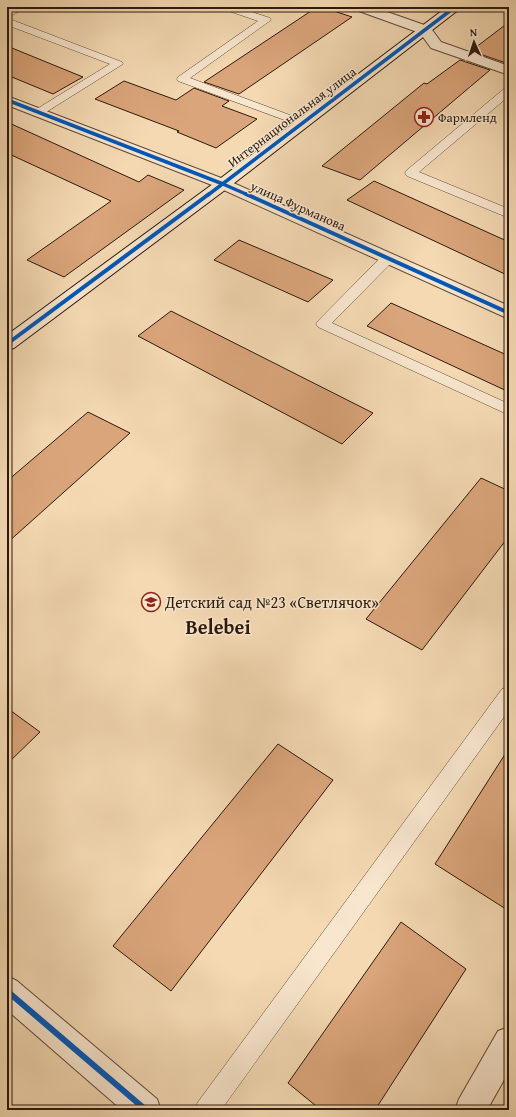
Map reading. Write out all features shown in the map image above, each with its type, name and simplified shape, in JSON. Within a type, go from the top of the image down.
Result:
[{"type":"street","points":[[361,7],[425,30],[436,45],[509,71]]},
{"type":"street","name":"Интернациональная улица","points":[[7,344],[223,184],[455,7]]},
{"type":"street","name":"улица Фурманова","points":[[7,100],[223,184],[509,313]]},
{"type":"street","points":[[7,991],[146,1110]]},
{"type":"street","points":[[470,1110],[509,1042]]},
{"type":"lane","points":[[7,15],[22,7]]},
{"type":"lane","points":[[227,7],[266,20],[182,79],[302,123]]},
{"type":"lane","points":[[7,21],[118,64],[39,112]]},
{"type":"lane","points":[[509,90],[411,173],[509,214]]},
{"type":"lane","points":[[388,258],[323,324],[509,410]]},
{"type":"lane","points":[[206,1110],[509,695]]},
{"type":"building","points":[[317,7],[322,7],[352,17],[239,94],[204,82]]},
{"type":"building","points":[[509,22],[509,64],[471,51]]},
{"type":"building","points":[[7,46],[83,77],[53,94],[7,75]]},
{"type":"building","points":[[460,60],[490,70],[360,180],[322,166],[424,83],[427,84]]},
{"type":"building","points":[[124,81],[176,100],[194,88],[229,101],[222,106],[257,119],[216,148],[177,132],[179,131],[95,99]]},
{"type":"building","points":[[7,122],[139,182],[148,175],[184,190],[64,277],[27,260],[111,201],[7,153]]},
{"type":"building","points":[[374,181],[509,242],[509,276],[347,200]]},
{"type":"building","points":[[239,240],[333,280],[308,302],[214,260]]},
{"type":"building","points":[[391,303],[509,356],[509,392],[367,326]]},
{"type":"building","points":[[171,311],[373,413],[342,444],[138,336]]},
{"type":"building","points":[[88,412],[130,433],[7,543],[7,481]]},
{"type":"building","points":[[481,478],[509,491],[509,536],[422,650],[366,619]]},
{"type":"building","points":[[7,708],[40,732],[7,764]]},
{"type":"building","points":[[278,744],[333,780],[171,991],[113,946]]},
{"type":"building","points":[[509,748],[509,911],[435,864]]},
{"type":"building","points":[[401,922],[466,969],[375,1110],[321,1110],[288,1083]]},
{"type":"cycle path","points":[[7,344],[223,184],[455,7]]},
{"type":"cycle path","points":[[7,100],[223,184],[509,313]]},
{"type":"cycle path","points":[[7,991],[146,1110]]},
{"type":"place","name":"Фармленд","points":[[424,117]]},
{"type":"place","name":"Детский сад №23 «Светлячок»","points":[[151,602]]},
{"type":"district","name":"Belebei","points":[[218,626]]}]
